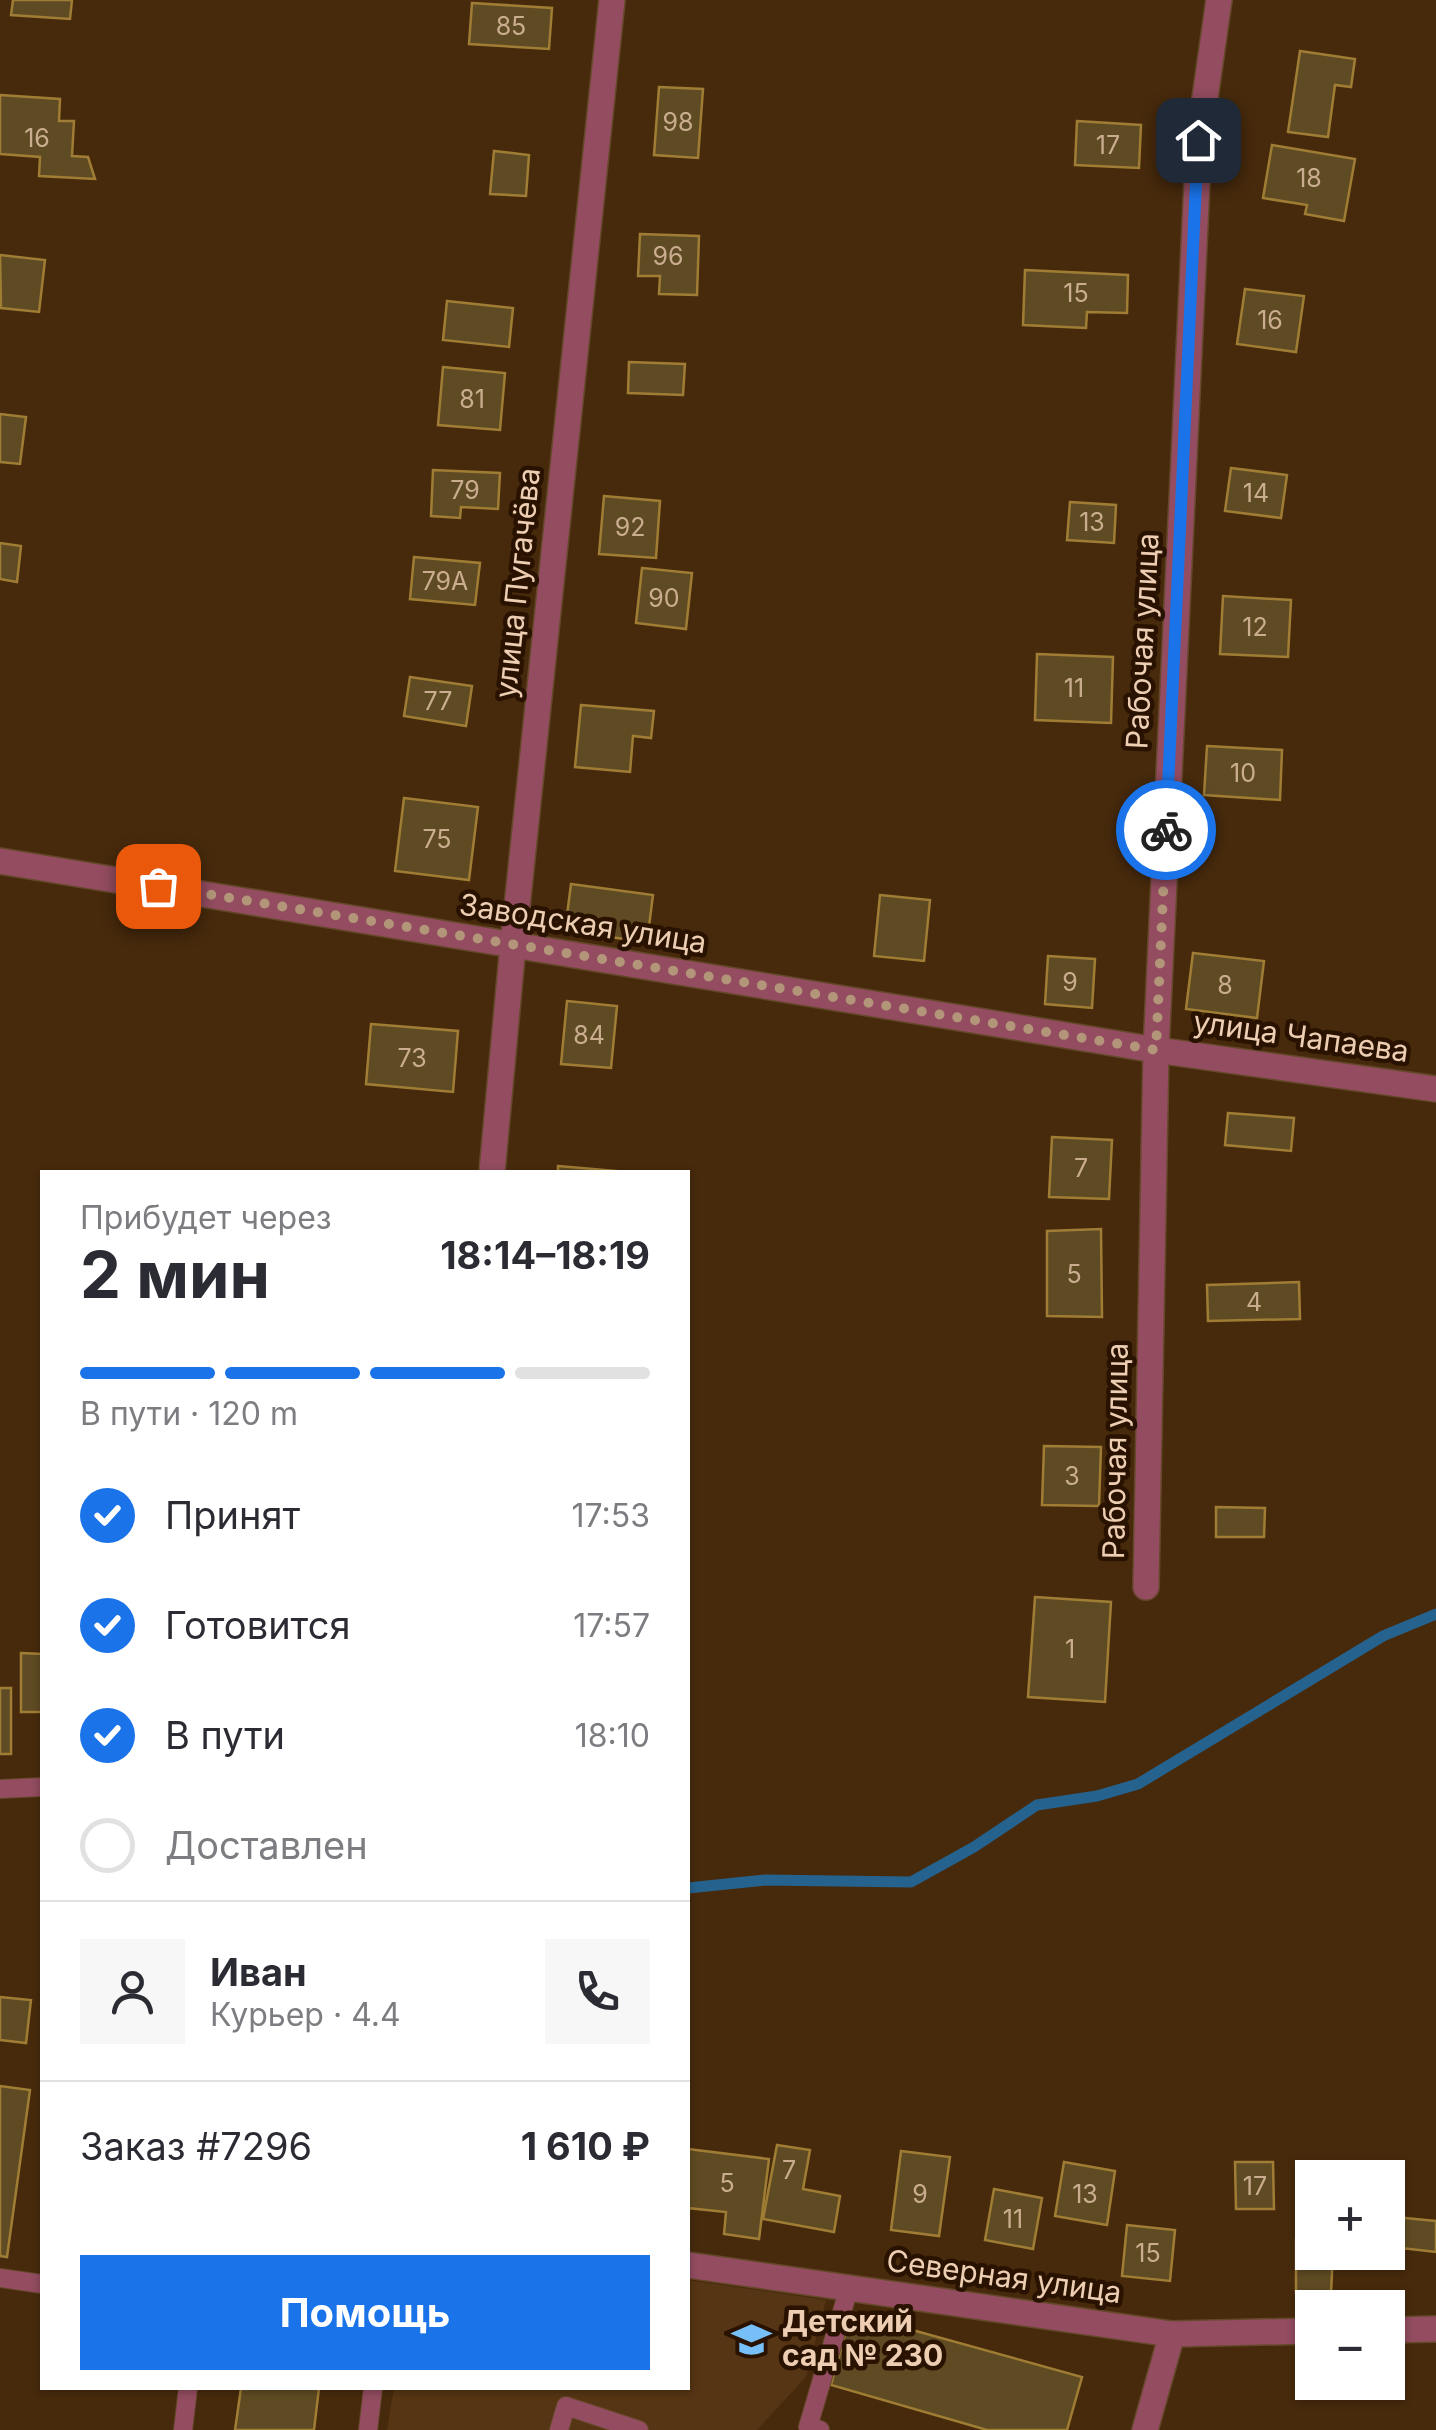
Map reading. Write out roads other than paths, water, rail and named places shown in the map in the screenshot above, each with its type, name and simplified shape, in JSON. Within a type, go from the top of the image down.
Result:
[{"type":"street","name":"улица Пугачёва","points":[[492,1170],[512,945],[612,0]]},
{"type":"street","name":"Рабочая улица","points":[[1146,1586],[1156,1050],[1198,140],[1219,0]]},
{"type":"street","name":"Заводская улица","points":[[0,860],[1156,1050]]},
{"type":"street","name":"улица Чапаева","points":[[1156,1050],[1436,1089]]},
{"type":"street","name":"Северная улица","points":[[690,2265],[1172,2334],[1295,2332]]},
{"type":"street","points":[[1405,2330],[1436,2329]]},
{"type":"street","points":[[1145,2430],[1172,2334]]},
{"type":"lane","points":[[0,1788],[40,1787]]},
{"type":"lane","points":[[0,2278],[40,2284]]},
{"type":"lane","points":[[811,2429],[849,2288]]},
{"type":"lane","points":[[183,2430],[188,2390]]},
{"type":"lane","points":[[368,2430],[373,2390]]},
{"type":"lane","points":[[559,2430],[566,2406],[640,2430]]},
{"type":"waterway","points":[[690,1888],[765,1880],[911,1882],[1037,1805],[1097,1796],[1138,1784],[1383,1636],[1436,1614]]},
{"type":"place","name":"Детский сад № 230","points":[[752,2339]]}]
